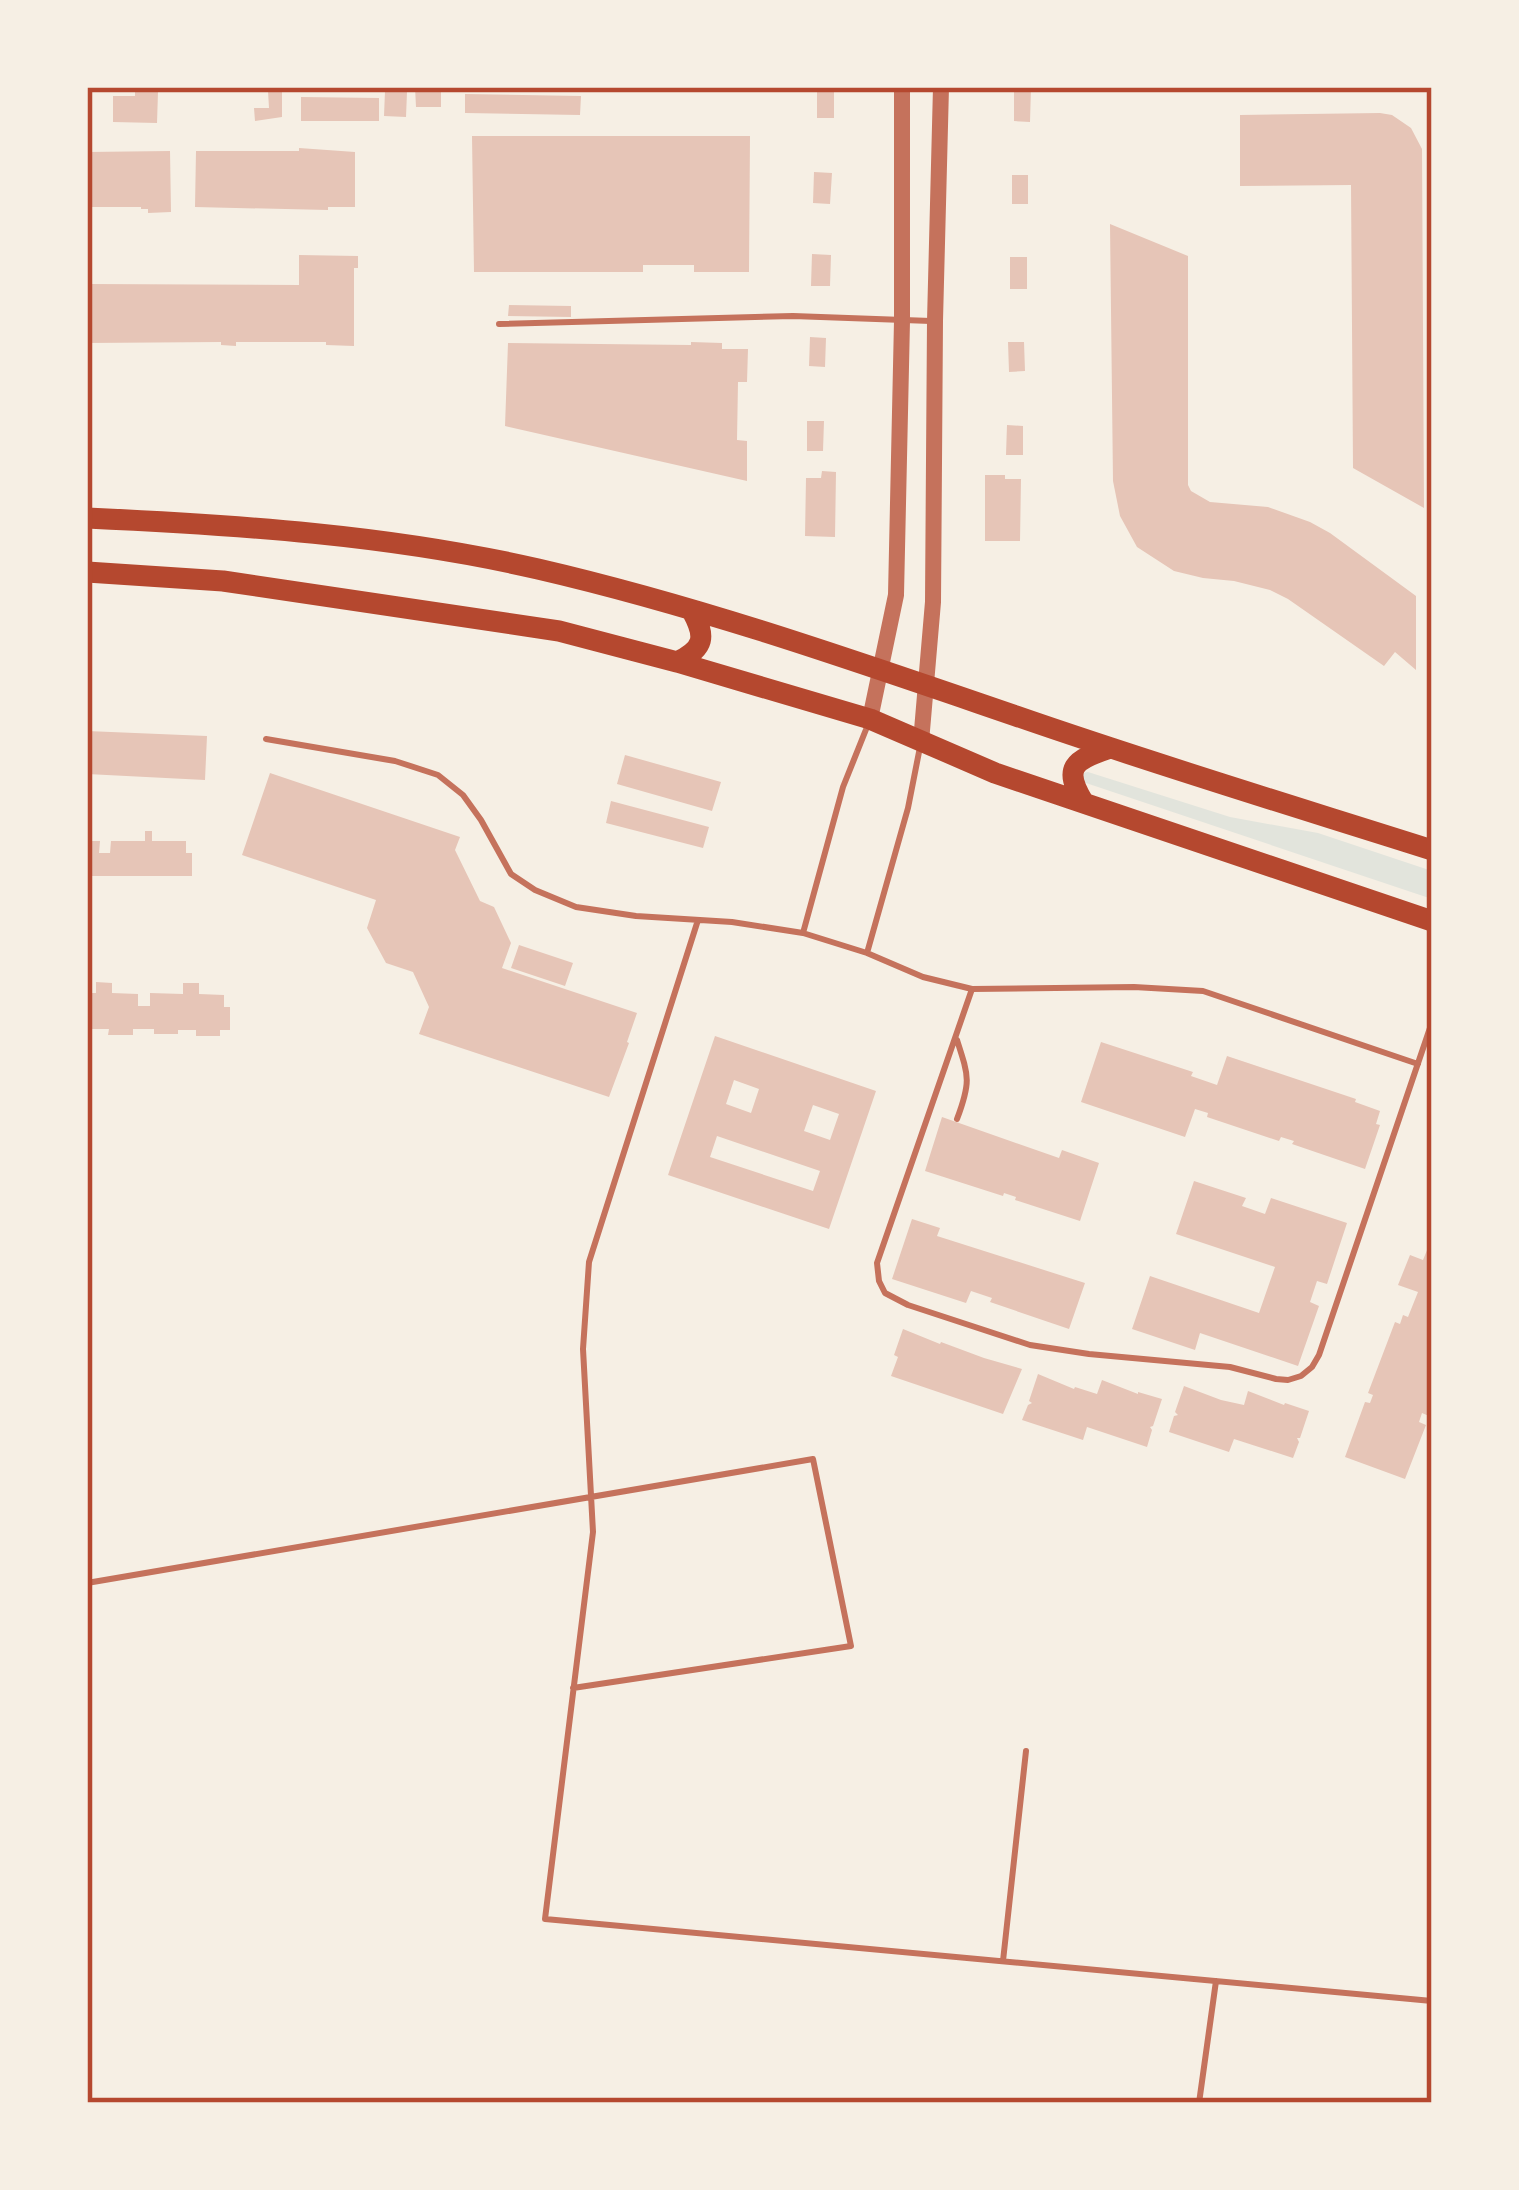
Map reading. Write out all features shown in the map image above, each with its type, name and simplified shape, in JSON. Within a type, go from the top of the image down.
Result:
[{"type":"main road","points":[[87,518],[293,531],[537,568],[883,668],[1111,748],[1432,850]]},
{"type":"main road","points":[[87,572],[223,580],[559,631],[870,719],[995,773],[1432,921]]},
{"type":"main road","points":[[677,662],[694,654],[702,639],[692,610]]},
{"type":"main road","points":[[1084,803],[1072,782],[1072,769],[1083,757],[1111,748]]},
{"type":"street","points":[[870,719],[896,595],[902,87]]},
{"type":"street","points":[[921,742],[934,602],[934,321],[941,87]]},
{"type":"lane","points":[[499,324],[793,316],[934,321]]},
{"type":"lane","points":[[803,933],[843,788],[870,719]]},
{"type":"lane","points":[[266,739],[395,761],[438,775],[481,820],[511,874],[576,907],[803,933],[923,977],[972,989],[1134,987],[1203,992],[1418,1064]]},
{"type":"lane","points":[[868,953],[921,742]]},
{"type":"lane","points":[[698,920],[589,1262],[583,1348],[593,1532],[545,1918],[1432,2001]]},
{"type":"lane","points":[[972,989],[877,1263],[885,1293],[1030,1345],[1230,1367],[1288,1380],[1301,1376],[1319,1355],[1432,1022]]},
{"type":"lane","points":[[955,1036],[968,1072],[968,1090],[957,1119]]},
{"type":"lane","points":[[87,1583],[813,1459],[851,1646],[573,1688]]},
{"type":"lane","points":[[1003,1961],[1026,1751]]},
{"type":"lane","points":[[1199,2103],[1216,1981]]},
{"type":"shaded area","points":[[1083,773],[1230,817],[1318,833],[1432,871],[1432,899],[1083,782]]},
{"type":"building","points":[[415,87],[441,87],[441,107],[416,107]]},
{"type":"building","points":[[817,87],[834,87],[834,118],[817,118]]},
{"type":"building","points":[[1014,87],[1031,87],[1030,122],[1014,121]]},
{"type":"building","points":[[282,90],[282,117],[255,121],[254,108],[269,108],[268,91]]},
{"type":"building","points":[[385,91],[407,92],[406,117],[384,116]]},
{"type":"building","points":[[135,92],[158,92],[157,123],[113,122],[113,96],[135,96]]},
{"type":"building","points":[[465,94],[581,96],[580,115],[465,113]]},
{"type":"building","points":[[301,97],[379,98],[379,121],[301,121]]},
{"type":"building","points":[[1380,113],[1411,128],[1422,149],[1424,508],[1353,468],[1351,185],[1240,186],[1240,115]]},
{"type":"building","points":[[472,136],[750,136],[749,272],[694,272],[694,265],[643,265],[643,272],[474,272]]},
{"type":"building","points":[[299,148],[355,152],[355,207],[195,207],[196,151]]},
{"type":"building","points":[[170,151],[171,212],[87,207],[87,152]]},
{"type":"building","points":[[814,172],[832,173],[830,204],[813,203]]},
{"type":"building","points":[[1012,175],[1028,175],[1028,204],[1012,204]]},
{"type":"building","points":[[1110,224],[1188,256],[1191,491],[1210,502],[1268,507],[1310,522],[1416,596],[1416,670],[1395,652],[1384,666],[1270,590],[1174,571],[1137,547],[1120,516],[1113,481]]},
{"type":"building","points":[[812,254],[831,255],[830,286],[811,286]]},
{"type":"building","points":[[299,255],[358,256],[354,346],[326,342],[236,342],[236,346],[221,342],[87,343],[87,284],[299,285]]},
{"type":"building","points":[[1010,257],[1027,257],[1027,289],[1010,289]]},
{"type":"building","points":[[509,305],[571,306],[571,317],[508,316]]},
{"type":"building","points":[[810,337],[826,338],[825,367],[809,366]]},
{"type":"building","points":[[691,342],[748,349],[747,382],[738,382],[737,440],[747,441],[747,481],[505,426],[508,343]]},
{"type":"building","points":[[1008,342],[1024,342],[1025,371],[1009,372]]},
{"type":"building","points":[[807,421],[824,421],[823,451],[807,451]]},
{"type":"building","points":[[1007,425],[1023,426],[1023,455],[1006,455]]},
{"type":"building","points":[[822,471],[836,472],[835,537],[805,536],[806,478],[821,478]]},
{"type":"building","points":[[985,475],[1021,479],[1020,541],[985,541]]},
{"type":"building","points":[[87,731],[207,736],[205,780],[87,774]]},
{"type":"building","points":[[625,755],[721,782],[712,811],[617,784]]},
{"type":"building","points":[[270,773],[460,837],[455,850],[480,901],[494,907],[511,943],[502,968],[637,1013],[609,1097],[419,1034],[429,1007],[413,972],[386,963],[367,928],[376,900],[242,855]]},
{"type":"building","points":[[611,801],[709,827],[703,848],[606,823]]},
{"type":"building","points":[[145,831],[152,831],[152,841],[186,841],[186,853],[192,853],[192,876],[87,876],[87,841],[100,841],[99,853],[110,853],[111,841],[145,841]]},
{"type":"building","points":[[519,945],[573,963],[565,986],[511,968]]},
{"type":"building","points":[[96,982],[112,983],[112,993],[138,994],[138,1006],[150,1006],[150,993],[183,994],[183,983],[199,983],[199,994],[224,995],[224,1007],[230,1007],[230,1030],[220,1030],[220,1036],[196,1036],[196,1030],[154,1034],[154,1029],[108,1035],[109,1029],[91,1029],[91,1035],[87,1034],[87,993],[96,993]]},
{"type":"building","points":[[715,1036],[876,1091],[829,1229],[668,1175]],"holes":[[[734,1080],[759,1089],[751,1113],[726,1104]],[[813,1105],[839,1114],[830,1140],[804,1131]],[[717,1136],[820,1171],[813,1191],[710,1157]]]},
{"type":"building","points":[[1101,1042],[1193,1072],[1191,1076],[1217,1085],[1227,1056],[1356,1099],[1380,1111],[1365,1169],[1195,1109],[1185,1137],[1081,1102]]},
{"type":"building","points":[[942,1117],[1059,1158],[1062,1150],[1099,1163],[1080,1221],[925,1171]]},
{"type":"building","points":[[1194,1181],[1246,1198],[1242,1206],[1265,1214],[1271,1198],[1347,1223],[1327,1284],[1317,1281],[1310,1302],[1319,1306],[1298,1366],[1200,1333],[1195,1350],[1132,1329],[1150,1276],[1259,1313],[1275,1267],[1176,1234]]},
{"type":"building","points":[[912,1219],[940,1228],[937,1236],[1085,1283],[1069,1329],[971,1291],[966,1303],[892,1279]]},
{"type":"building","points":[[1432,1238],[1432,1407],[1429,1416],[1422,1413],[1419,1422],[1426,1425],[1405,1479],[1345,1457],[1365,1402],[1370,1403],[1373,1395],[1368,1393],[1395,1322],[1400,1324],[1403,1315],[1408,1317],[1418,1292],[1398,1285],[1410,1255],[1423,1260]]},
{"type":"building","points":[[903,1329],[1022,1369],[1003,1414],[891,1376]]},
{"type":"building","points":[[1038,1374],[1097,1394],[1102,1380],[1162,1399],[1147,1447],[1087,1427],[1083,1440],[1022,1420],[1032,1403]]},
{"type":"building","points":[[1184,1386],[1244,1405],[1248,1391],[1309,1411],[1293,1458],[1234,1439],[1229,1452],[1169,1432]]}]
